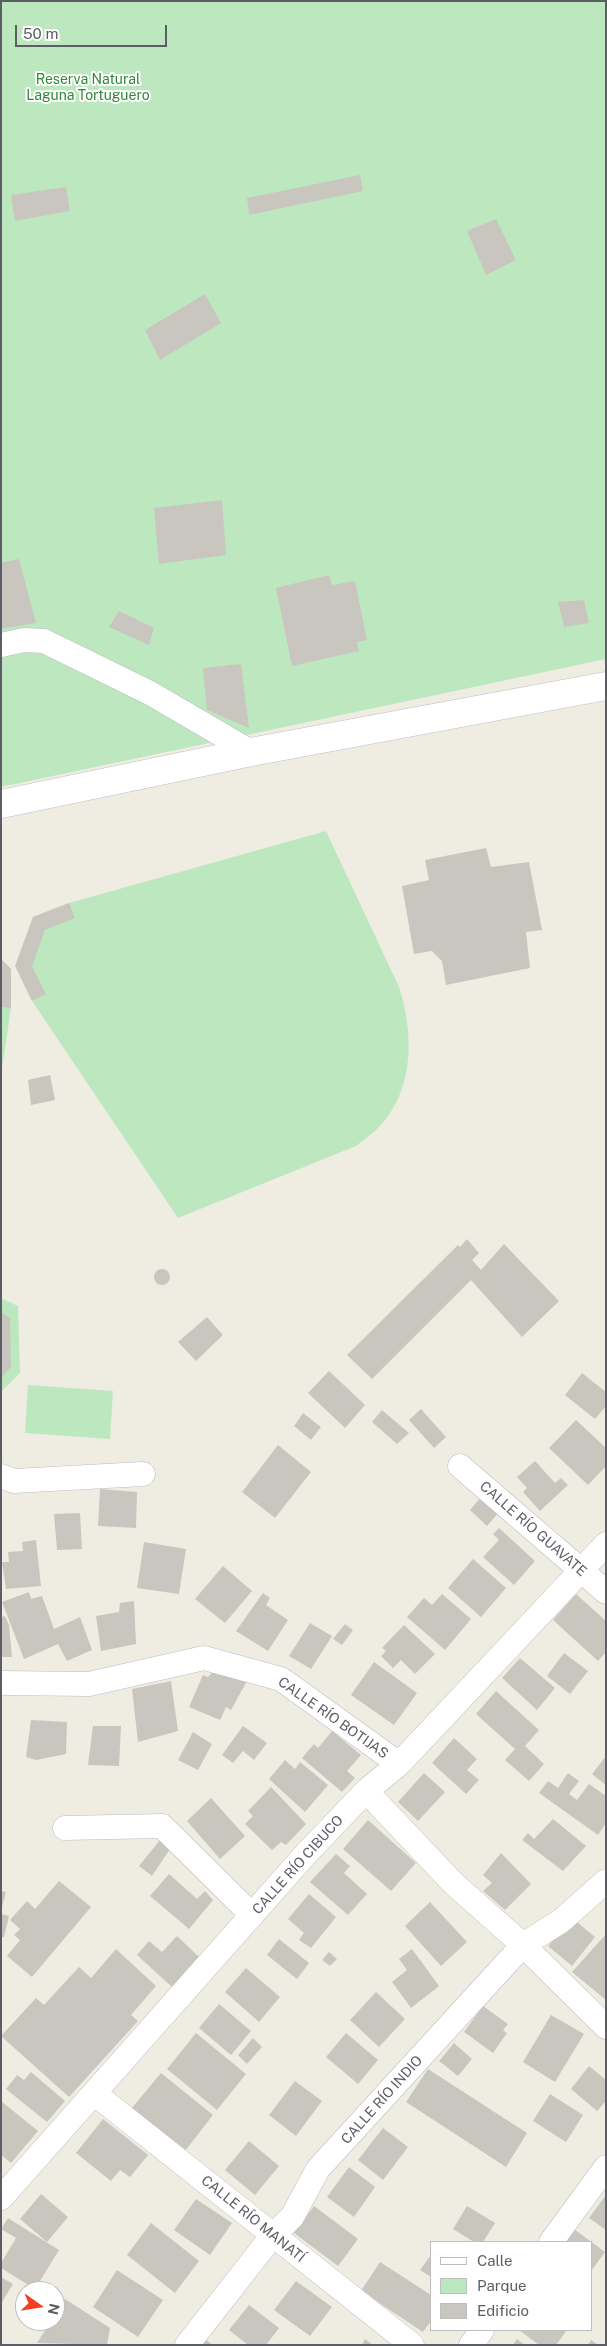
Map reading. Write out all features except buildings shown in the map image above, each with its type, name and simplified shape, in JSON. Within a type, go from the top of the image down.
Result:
[{"type":"street","points":[[1,645],[24,640],[44,641],[150,693],[251,752]]},
{"type":"street","points":[[1,804],[251,752],[606,686]]},
{"type":"street","name":"CALLE RÍO GUAVATE","points":[[460,1466],[606,1592]]},
{"type":"street","points":[[1,1476],[14,1481],[143,1474]]},
{"type":"street","name":"CALLE RÍO CIBUCO","points":[[1,2198],[305,1855],[366,1791],[399,1764],[582,1572],[606,1544]]},
{"type":"street","name":"CALLE RÍO BOTIJAS","points":[[1,1683],[89,1684],[204,1658],[282,1679],[399,1764]]},
{"type":"street","points":[[366,1791],[454,1884],[523,1946],[606,2027]]},
{"type":"street","points":[[65,1828],[162,1826],[252,1915]]},
{"type":"street","name":"CALLE RÍO INDIO","points":[[187,2345],[273,2235],[292,2217],[318,2169],[523,1946],[562,1921],[606,1881]]},
{"type":"street","name":"CALLE RÍO MANATÍ","points":[[95,2094],[412,2345]]},
{"type":"street","points":[[552,2241],[606,2167]]},
{"type":"street","points":[[471,2345],[481,2331]]},
{"type":"green space","name":"Reserva Natural Laguna Tortuguero","points":[[1,1],[606,1],[606,659],[1,787]]},
{"type":"green space","points":[[326,831],[399,987],[404,1005],[409,1043],[405,1080],[399,1097],[377,1129],[356,1146],[178,1218],[32,1001],[16,966],[33,917],[69,903]]},
{"type":"green space","points":[[1,959],[11,969],[11,1008],[1,1075]]},
{"type":"green space","points":[[1,1298],[18,1306],[20,1373],[1,1392]]},
{"type":"green space","points":[[28,1385],[113,1391],[110,1439],[25,1433]]}]
